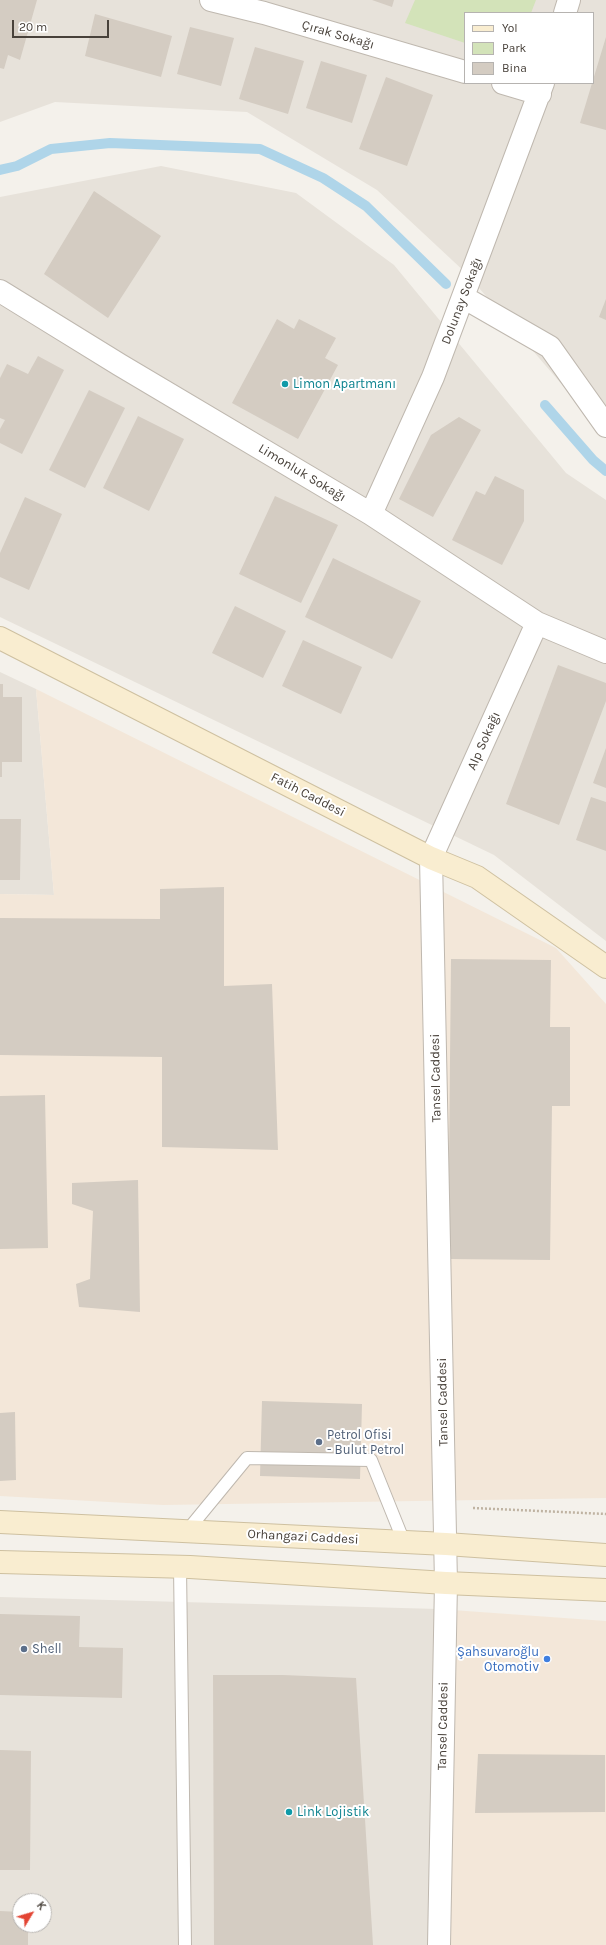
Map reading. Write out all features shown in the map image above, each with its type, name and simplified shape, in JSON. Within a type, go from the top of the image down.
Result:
[{"type":"main road","name":"Fatih Caddesi","points":[[0,638],[431,858],[477,878],[606,968]]},
{"type":"main road","name":"Orhangazi Caddesi","points":[[0,1522],[446,1544],[606,1555]]},
{"type":"main road","points":[[0,1562],[180,1567],[446,1583],[606,1590]]},
{"type":"street","name":"Çırak Sokağı","points":[[211,0],[264,13],[464,72]]},
{"type":"street","points":[[565,12],[569,0]]},
{"type":"street","points":[[510,84],[541,88]]},
{"type":"street","name":"Dolunay Sokağı","points":[[370,514],[433,377],[541,88]]},
{"type":"street","name":"Limonluk Sokağı","points":[[0,291],[120,365],[370,514],[537,623],[606,652]]},
{"type":"street","points":[[463,297],[550,347],[606,426]]},
{"type":"street","name":"Alp Sokağı","points":[[431,858],[537,623]]},
{"type":"street","name":"Tansel Caddesi","points":[[431,858],[446,1544],[439,1945]]},
{"type":"lane","points":[[187,1531],[247,1458],[371,1460],[404,1542]]},
{"type":"lane","points":[[180,1567],[185,1945]]},
{"type":"path","points":[[445,1506],[606,1514]]},
{"type":"shaded area","points":[[0,0],[606,0],[606,436],[467,274],[377,190],[247,112],[55,102],[0,122]]},
{"type":"shaded area","points":[[161,166],[296,193],[394,265],[566,473],[606,500],[606,941],[494,855],[0,617],[0,197]]},
{"type":"shaded area","points":[[0,672],[36,689],[54,895],[0,894]]},
{"type":"shaded area","points":[[36,689],[556,948],[606,1004],[606,1498],[163,1505],[0,1496],[0,894],[54,895]]},
{"type":"shaded area","points":[[0,1597],[438,1609],[435,1945],[0,1945]]},
{"type":"shaded area","points":[[438,1609],[606,1621],[606,1945],[437,1945]]},
{"type":"green space","points":[[415,0],[536,0],[531,12],[464,12],[464,43],[405,23]]},
{"type":"building","points":[[0,0],[37,0],[20,60],[8,55],[4,69],[0,68]]},
{"type":"building","points":[[372,0],[394,0],[392,7]]},
{"type":"building","points":[[95,14],[172,36],[161,77],[85,56]]},
{"type":"building","points":[[190,27],[234,38],[221,86],[177,74]]},
{"type":"building","points":[[606,37],[606,130],[580,123],[592,84],[594,84],[594,77]]},
{"type":"building","points":[[255,47],[304,61],[288,114],[239,99]]},
{"type":"building","points":[[321,61],[367,75],[352,123],[306,108]]},
{"type":"building","points":[[386,77],[433,95],[407,166],[359,149]]},
{"type":"building","points":[[94,191],[161,236],[108,318],[44,274]]},
{"type":"building","points":[[606,299],[606,320],[599,317]]},
{"type":"building","name":"Limon Apartmanı","points":[[277,319],[294,329],[299,319],[336,338],[325,358],[338,365],[298,439],[232,403]]},
{"type":"building","points":[[38,356],[64,370],[22,454],[0,443],[0,429],[5,420],[0,418],[0,378],[7,364],[28,374]]},
{"type":"building","points":[[89,390],[125,408],[85,488],[49,470]]},
{"type":"building","points":[[138,416],[184,439],[149,511],[103,488]]},
{"type":"building","points":[[459,417],[481,430],[433,517],[399,499],[431,435]]},
{"type":"building","points":[[495,476],[524,490],[524,521],[502,565],[452,540],[476,491],[485,495]]},
{"type":"building","points":[[275,496],[338,525],[301,603],[239,574]]},
{"type":"building","points":[[25,497],[62,514],[29,590],[0,577],[0,553]]},
{"type":"building","points":[[333,558],[421,601],[392,659],[305,617]]},
{"type":"building","points":[[235,606],[286,631],[263,678],[212,653]]},
{"type":"building","points":[[303,640],[362,667],[341,714],[282,686]]},
{"type":"building","points":[[558,665],[606,683],[606,701],[559,825],[506,804]]},
{"type":"building","points":[[0,684],[3,684],[3,697],[22,697],[22,762],[2,762],[2,777],[0,777]]},
{"type":"building","points":[[606,748],[606,788],[593,783]]},
{"type":"building","points":[[591,797],[606,802],[606,851],[576,840]]},
{"type":"building","points":[[0,819],[21,819],[20,880],[0,880]]},
{"type":"building","points":[[224,887],[224,986],[272,984],[278,1150],[162,1147],[162,1057],[0,1055],[0,918],[160,919],[160,889]]},
{"type":"building","points":[[451,959],[551,960],[550,1027],[570,1027],[570,1106],[552,1106],[550,1260],[448,1259]]},
{"type":"building","points":[[45,1095],[48,1248],[0,1249],[0,1096]]},
{"type":"building","points":[[138,1180],[140,1312],[79,1307],[76,1284],[90,1279],[93,1211],[72,1204],[72,1183]]},
{"type":"building","points":[[262,1401],[362,1404],[360,1479],[260,1476]]},
{"type":"building","points":[[15,1412],[16,1480],[0,1481],[0,1413]]},
{"type":"building","points":[[0,1614],[80,1616],[79,1647],[123,1648],[122,1698],[0,1695]]},
{"type":"building","name":"Link Lojistik","points":[[213,1675],[283,1675],[356,1678],[373,1945],[214,1945]]},
{"type":"building","points":[[0,1750],[31,1751],[30,1870],[0,1870]]},
{"type":"building","points":[[478,1754],[605,1755],[605,1812],[475,1813]]},
{"type":"building","points":[[0,1911],[12,1912],[12,1933],[28,1933],[28,1945],[0,1945]]},
{"type":"waterway","points":[[0,170],[17,166],[51,149],[110,143],[260,149],[323,178],[366,206],[446,284]]},
{"type":"waterway","points":[[545,405],[593,460],[606,471]]},
{"type":"place","name":"Limon Apartmanı","points":[[285,384]]},
{"type":"place","name":"Petrol Ofisi - Bulut Petrol","points":[[319,1442]]},
{"type":"place","name":"Shell","points":[[24,1649]]},
{"type":"place","name":"Şahsuvaroğlu Otomotiv","points":[[547,1659]]},
{"type":"place","name":"Link Lojistik","points":[[289,1812]]}]
